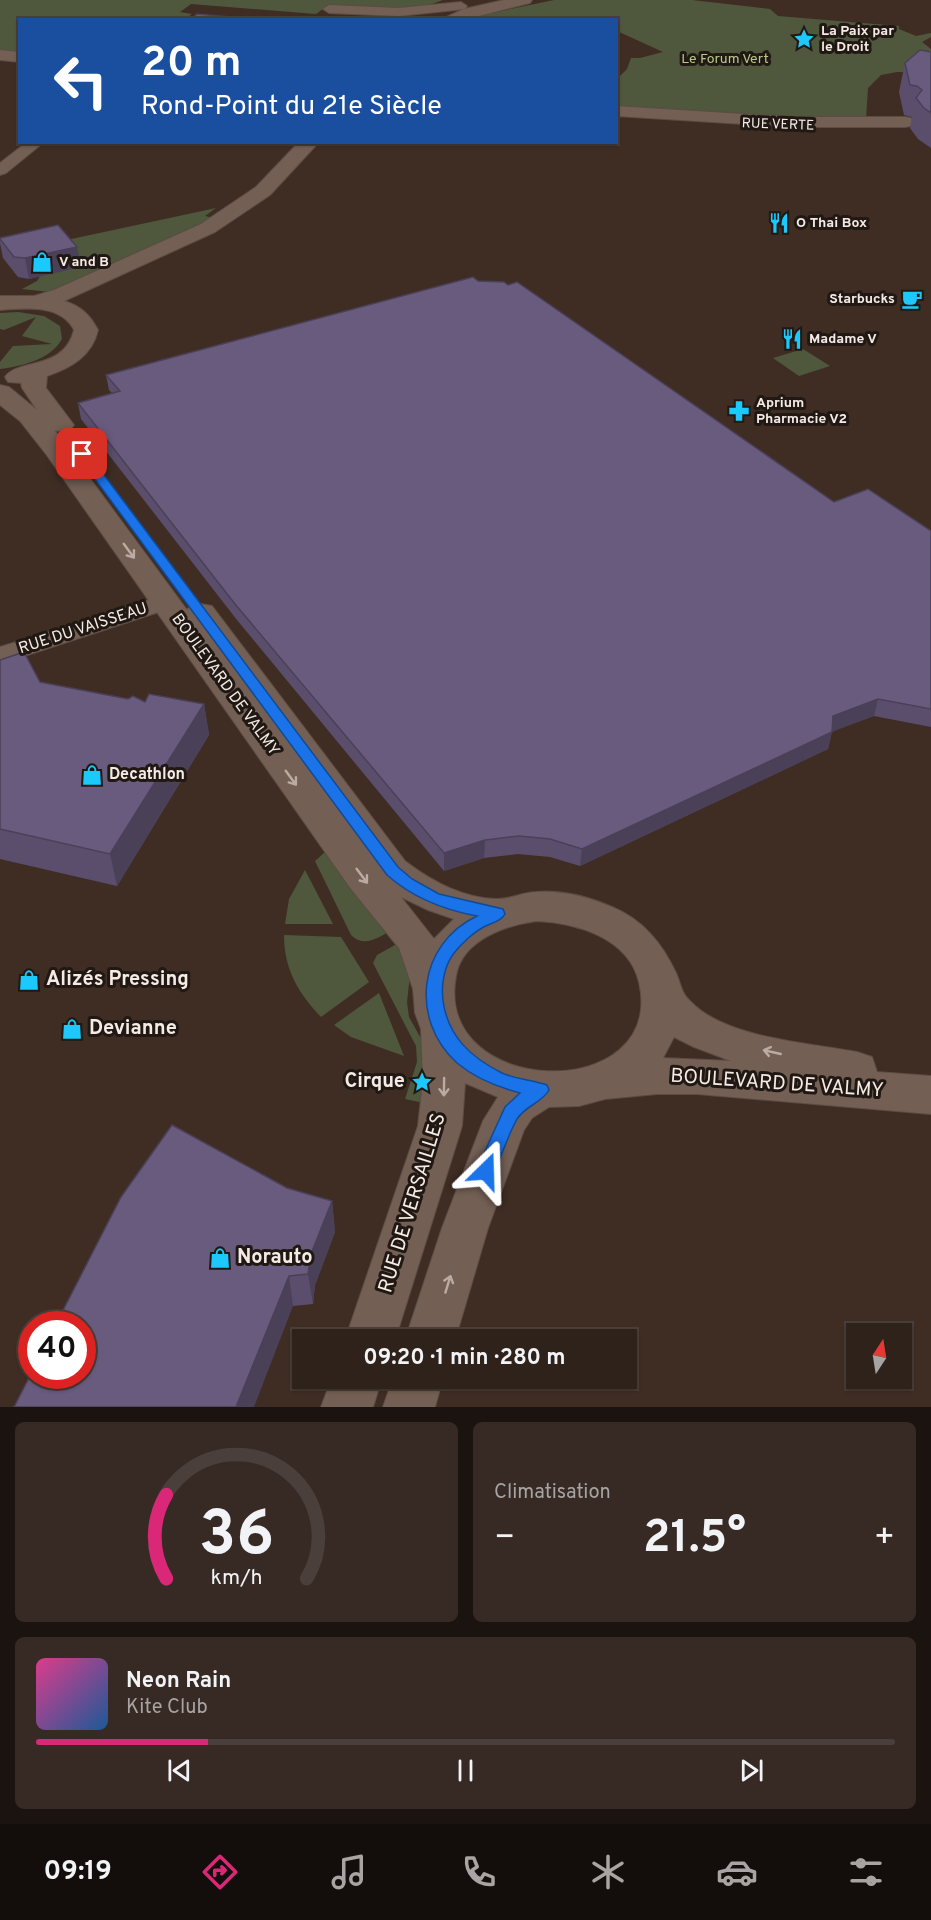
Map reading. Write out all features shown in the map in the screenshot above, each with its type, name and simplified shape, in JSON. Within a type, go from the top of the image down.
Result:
[{"type":"street","points":[[329,9],[385,12],[460,6],[490,0]]},
{"type":"street","points":[[452,18],[469,12],[525,0]]},
{"type":"street","points":[[435,18],[460,6]]},
{"type":"street","points":[[356,11],[396,18]]},
{"type":"street","points":[[385,12],[420,18]]},
{"type":"street","points":[[0,55],[18,57]]},
{"type":"street","name":"RUE VERTE","points":[[618,111],[700,121],[784,126],[909,124]]},
{"type":"street","points":[[0,170],[34,144]]},
{"type":"street","points":[[32,303],[62,295],[208,228],[263,191],[308,144]]},
{"type":"street","points":[[76,316],[85,302],[99,293],[224,229],[259,208],[278,192],[323,144]]},
{"type":"street","points":[[0,303],[32,303],[57,307],[76,316],[86,330],[81,346],[67,358],[37,372],[0,379]]},
{"type":"street","name":"BOULEVARD DE VALMY","points":[[37,372],[33,381],[36,392],[386,863],[406,883],[434,898],[464,908],[497,914]]},
{"type":"street","name":"BOULEVARD DE VALMY","points":[[0,392],[28,416],[55,448],[358,871],[416,942],[437,1009]]},
{"type":"street","name":"RUE DU VAISSEAU","points":[[0,656],[165,602]]},
{"type":"street","points":[[551,906],[579,911],[603,919],[624,932],[641,948],[654,967],[662,996],[658,1027],[641,1056],[622,1071],[587,1086],[564,1090],[540,1090],[499,1080],[474,1066],[455,1050],[437,1009],[438,967],[449,948],[475,924],[497,914],[523,907],[551,906]]},
{"type":"street","name":"BOULEVARD DE VALMY","points":[[662,996],[684,1022],[712,1036],[745,1046],[931,1089]]},
{"type":"street","name":"RUE DE VERSAILLES","points":[[374,1329],[440,1126],[444,1081],[437,1009]]},
{"type":"street","name":"BOULEVARD DE VALMY","points":[[587,1086],[657,1076],[697,1076],[931,1095]]},
{"type":"street","points":[[433,1329],[465,1228],[505,1121],[518,1104],[540,1090]]},
{"type":"street","points":[[347,1407],[353,1389]]},
{"type":"street","points":[[409,1407],[415,1389]]},
{"type":"green space","points":[[0,0],[443,0],[415,10],[327,6],[316,14],[191,4],[180,12],[192,14],[186,18],[18,18],[18,53],[0,52]]},
{"type":"green space","name":"Le Forum Vert","points":[[554,0],[692,0],[770,9],[778,16],[899,26],[899,29],[916,36],[931,33],[931,37],[922,42],[931,49],[931,72],[897,72],[881,75],[868,88],[866,119],[809,119],[618,106],[618,78],[627,69],[631,58],[663,52],[618,31],[618,18],[468,18]]},
{"type":"green space","points":[[216,208],[205,216],[214,218],[59,293],[22,289],[37,281],[62,241]]},
{"type":"green space","points":[[18,312],[44,316],[60,326],[62,339],[50,352],[35,361],[0,369],[0,362],[13,346],[52,344],[22,336],[36,317],[4,330],[0,329],[0,313]]},
{"type":"green space","points":[[803,349],[830,366],[799,376],[773,358]]},
{"type":"green space","points":[[325,852],[332,852],[394,929],[367,941],[356,939],[351,935],[315,861]]},
{"type":"green space","points":[[305,870],[333,924],[285,924],[289,899]]},
{"type":"green space","points":[[284,935],[341,937],[369,982],[321,1017],[294,980],[287,959]]},
{"type":"green space","points":[[404,940],[415,966],[409,984],[407,1002],[409,1017],[433,1060],[429,1104],[405,1099],[417,1062],[416,1046],[373,963],[377,955]]},
{"type":"green space","points":[[379,993],[404,1056],[351,1037],[334,1025]]},
{"type":"building","points":[[197,14],[242,18],[192,18]]},
{"type":"building","points":[[920,50],[931,52],[931,113],[916,98],[922,90],[910,85],[905,63]]},
{"type":"building","points":[[58,225],[77,247],[25,258],[14,257],[0,239],[0,238]]},
{"type":"building","points":[[473,277],[478,281],[504,282],[508,285],[517,282],[834,502],[868,489],[931,531],[931,709],[878,699],[833,716],[832,732],[582,849],[550,839],[519,836],[485,840],[444,853],[235,604],[78,403],[120,391],[106,375]]},
{"type":"building","name":"Decathlon","points":[[24,652],[40,682],[128,699],[133,696],[145,702],[149,694],[204,704],[110,854],[0,829],[0,660]]},
{"type":"building","name":"Norauto","points":[[172,1125],[287,1188],[332,1201],[311,1254],[308,1274],[289,1276],[236,1407],[14,1407],[23,1389],[96,1389],[96,1311],[63,1311],[121,1197]]},
{"type":"place","name":"La Paix par le Droit","points":[[804,39]]},
{"type":"place","name":"O Thai Box","points":[[779,223]]},
{"type":"place","name":"V and B","points":[[42,262]]},
{"type":"place","name":"Starbucks","points":[[912,299]]},
{"type":"place","name":"Madame V","points":[[792,339]]},
{"type":"place","name":"Aprium Pharmacie V2","points":[[739,411]]},
{"type":"place","name":"Decathlon","points":[[92,775]]},
{"type":"place","name":"Alizés Pressing","points":[[29,980]]},
{"type":"place","name":"Devianne","points":[[72,1029]]},
{"type":"place","name":"Cirque","points":[[422,1082]]},
{"type":"place","name":"Norauto","points":[[220,1258]]},
{"type":"route","points":[[82,454],[392,871],[406,883],[434,898],[464,908],[497,914],[465,931],[449,948],[438,967],[433,989],[437,1019],[455,1050],[486,1074],[512,1084],[540,1090],[518,1104],[505,1121],[486,1171]]}]
